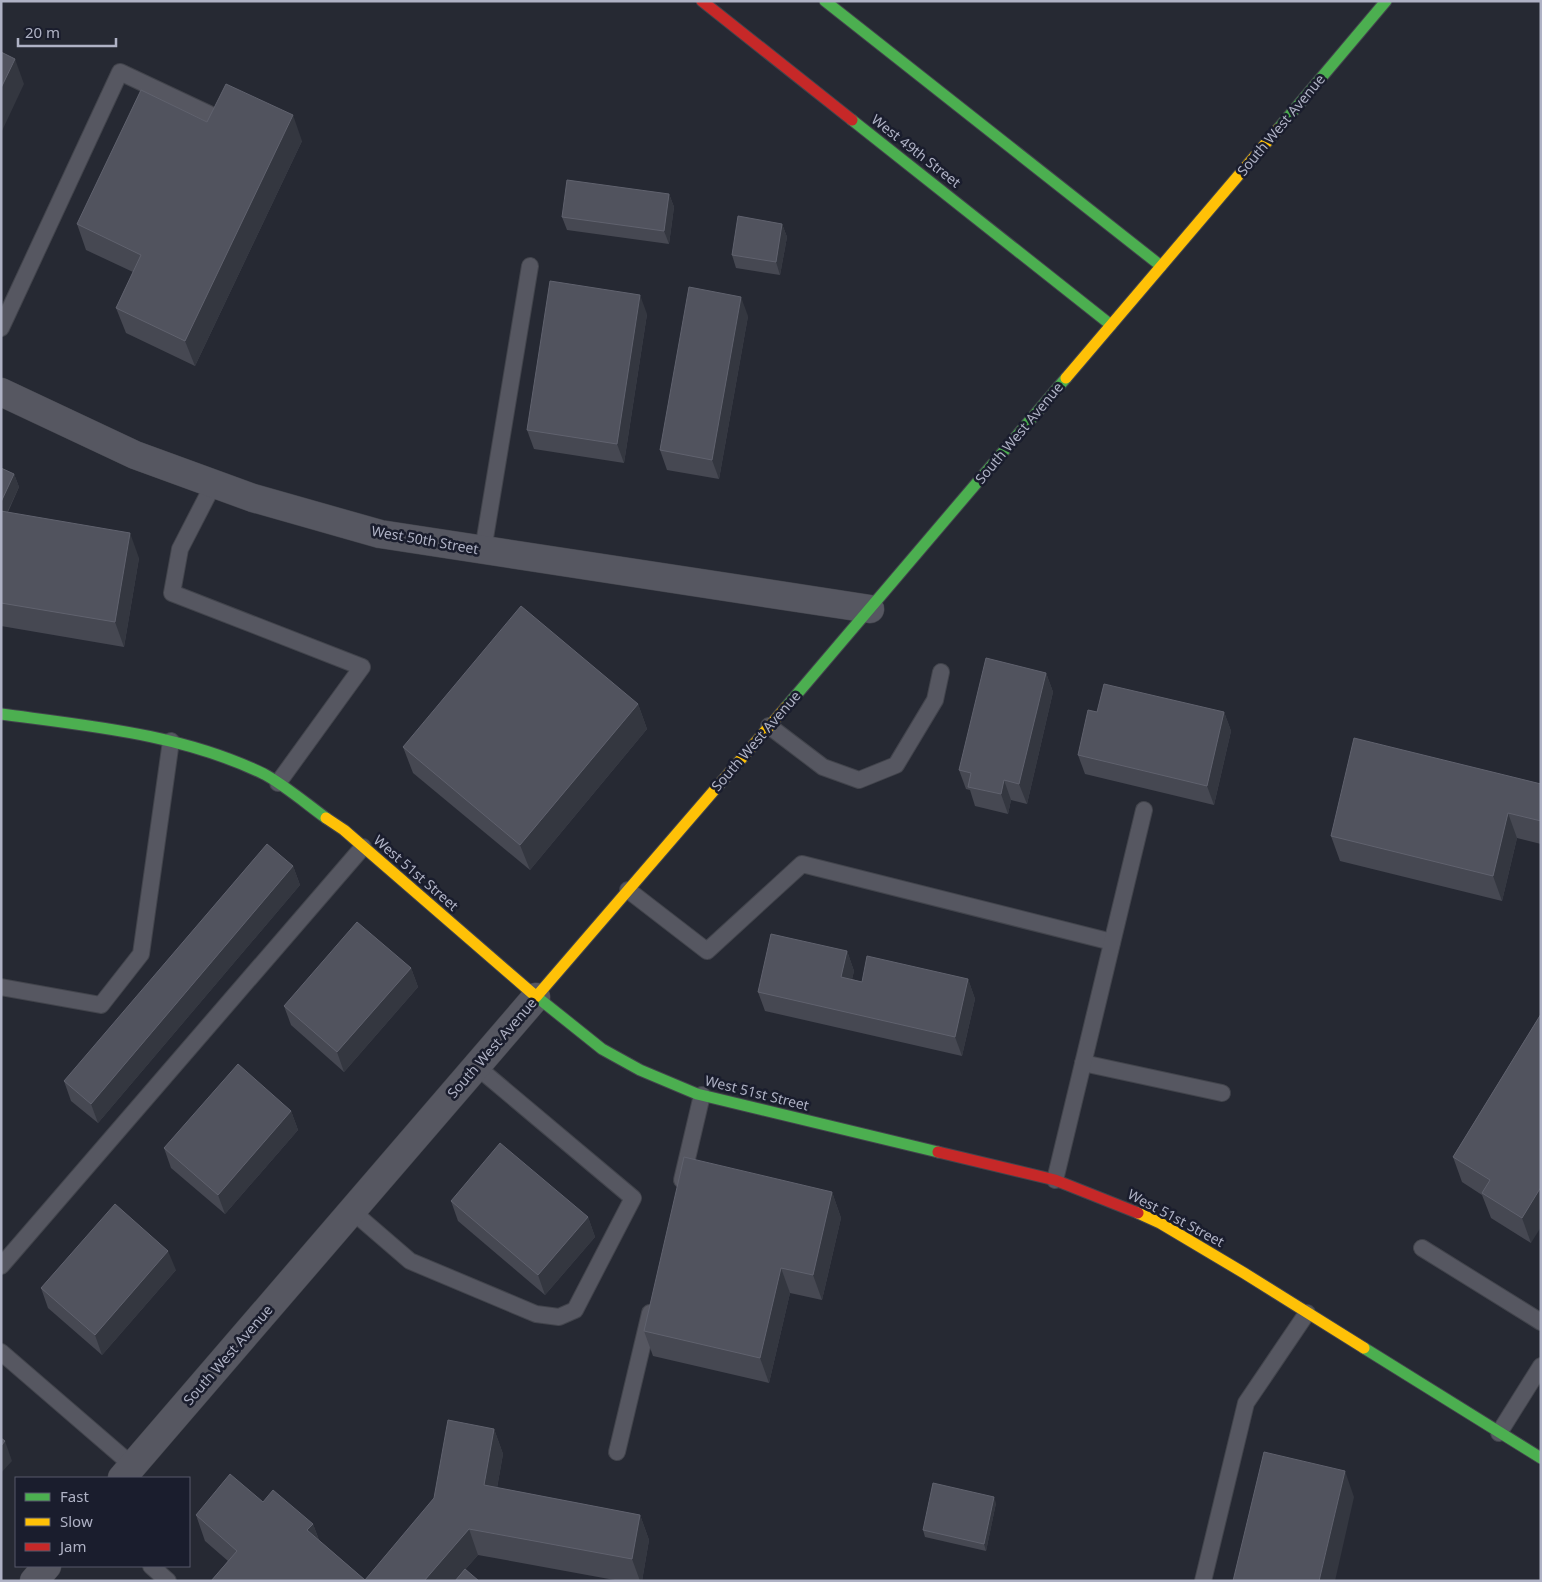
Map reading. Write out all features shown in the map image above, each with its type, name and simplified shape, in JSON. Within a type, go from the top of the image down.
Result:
[{"type":"street","name":"West 49th Street","points":[[702,1],[1111,325]]},
{"type":"street","points":[[825,1],[1161,266]]},
{"type":"street","name":"South West Avenue","points":[[128,1472],[870,609],[1386,1]]},
{"type":"street","name":"West 50th Street","points":[[1,392],[135,456],[253,498],[380,534],[870,609]]},
{"type":"street","name":"West 51st Street","points":[[1,714],[132,732],[171,740],[226,757],[266,775],[344,830],[536,997],[602,1049],[640,1070],[702,1095],[1055,1180],[1120,1205],[1160,1223],[1244,1273],[1541,1458]]},
{"type":"street","points":[[34,1581],[46,1567]]},
{"type":"lane","points":[[1,328],[120,72],[209,114]]},
{"type":"lane","points":[[482,550],[530,266]]},
{"type":"lane","points":[[214,483],[180,549],[172,593],[362,667],[278,783]]},
{"type":"lane","points":[[769,726],[823,767],[859,780],[896,765],[935,700],[941,672]]},
{"type":"lane","points":[[1,987],[101,1005],[140,954],[171,740]]},
{"type":"lane","points":[[1055,1180],[1144,810]]},
{"type":"lane","points":[[1,1266],[363,847]]},
{"type":"lane","points":[[628,890],[707,951],[802,864],[1112,942]]},
{"type":"lane","points":[[1083,1064],[1222,1093]]},
{"type":"lane","points":[[352,1211],[410,1261],[536,1314],[559,1317],[574,1310],[633,1198],[476,1066]]},
{"type":"lane","points":[[679,1192],[702,1095]]},
{"type":"lane","points":[[1422,1248],[1541,1322]]},
{"type":"lane","points":[[617,1452],[654,1298]]},
{"type":"lane","points":[[1203,1581],[1246,1403],[1307,1313]]},
{"type":"lane","points":[[1,1352],[128,1472]]},
{"type":"lane","points":[[1499,1433],[1541,1366]]},
{"type":"lane","points":[[151,1567],[168,1581]]},
{"type":"building","points":[[1,52],[15,59],[1,88]]},
{"type":"building","points":[[226,84],[293,115],[185,341],[116,308],[141,255],[77,224],[141,90],[207,122]]},
{"type":"building","points":[[567,180],[669,194],[664,231],[562,217]]},
{"type":"building","points":[[738,216],[782,224],[776,262],[732,255]]},
{"type":"building","points":[[550,281],[640,295],[617,444],[527,430]]},
{"type":"building","points":[[689,287],[741,297],[712,460],[660,450]]},
{"type":"building","points":[[1,468],[14,474],[1,502]]},
{"type":"building","points":[[1,511],[130,533],[115,622],[1,603]]},
{"type":"building","points":[[521,606],[638,704],[520,845],[403,747]]},
{"type":"building","points":[[986,658],[1046,673],[1019,784],[1004,780],[1001,794],[968,787],[971,773],[959,770]]},
{"type":"building","points":[[1104,684],[1224,712],[1207,786],[1078,755],[1088,710],[1097,712]]},
{"type":"building","points":[[1354,738],[1541,784],[1541,821],[1508,813],[1493,876],[1331,836]]},
{"type":"building","points":[[267,844],[293,866],[91,1104],[64,1081]]},
{"type":"building","points":[[357,922],[411,968],[337,1052],[284,1006]]},
{"type":"building","points":[[771,934],[847,951],[841,977],[862,982],[867,956],[968,979],[955,1037],[758,992]]},
{"type":"building","points":[[1541,1014],[1541,1187],[1522,1218],[1482,1193],[1490,1180],[1453,1157]]},
{"type":"building","points":[[238,1064],[291,1111],[218,1195],[164,1148]]},
{"type":"building","points":[[500,1143],[588,1217],[538,1275],[451,1201]]},
{"type":"building","points":[[684,1157],[832,1192],[813,1275],[781,1268],[760,1358],[644,1331]]},
{"type":"building","points":[[115,1204],[168,1251],[95,1335],[41,1288]]},
{"type":"building","points":[[448,1420],[494,1429],[484,1485],[640,1515],[632,1559],[469,1529],[424,1581],[211,1581],[237,1551],[196,1515],[230,1474],[263,1502],[273,1490],[313,1524],[307,1530],[365,1580],[434,1498]]},
{"type":"building","points":[[1,1438],[5,1441],[1,1446]]},
{"type":"building","points":[[1264,1452],[1345,1471],[1319,1581],[1233,1581]]},
{"type":"building","points":[[933,1483],[994,1497],[984,1544],[923,1530]]},
{"type":"building","points":[[465,1569],[479,1581],[455,1581]]},
{"type":"traffic: fast","points":[[825,1],[1161,266]]},
{"type":"traffic: fast","points":[[1278,129],[1386,1]]},
{"type":"traffic: fast","points":[[852,120],[1111,325]]},
{"type":"traffic: fast","points":[[786,707],[1066,378]]},
{"type":"traffic: fast","points":[[1,714],[102,728],[201,749],[233,760],[264,774],[326,818]]},
{"type":"traffic: fast","points":[[532,993],[602,1049],[640,1070],[697,1094],[938,1152]]},
{"type":"traffic: fast","points":[[1364,1348],[1541,1458]]},
{"type":"traffic: slow","points":[[1066,378],[1278,129]]},
{"type":"traffic: slow","points":[[536,997],[786,707]]},
{"type":"traffic: slow","points":[[326,818],[344,830],[532,993]]},
{"type":"traffic: slow","points":[[1138,1213],[1160,1223],[1244,1273],[1364,1348]]},
{"type":"traffic: jam","points":[[702,1],[852,120]]},
{"type":"traffic: jam","points":[[938,1152],[1055,1180],[1138,1213]]}]
